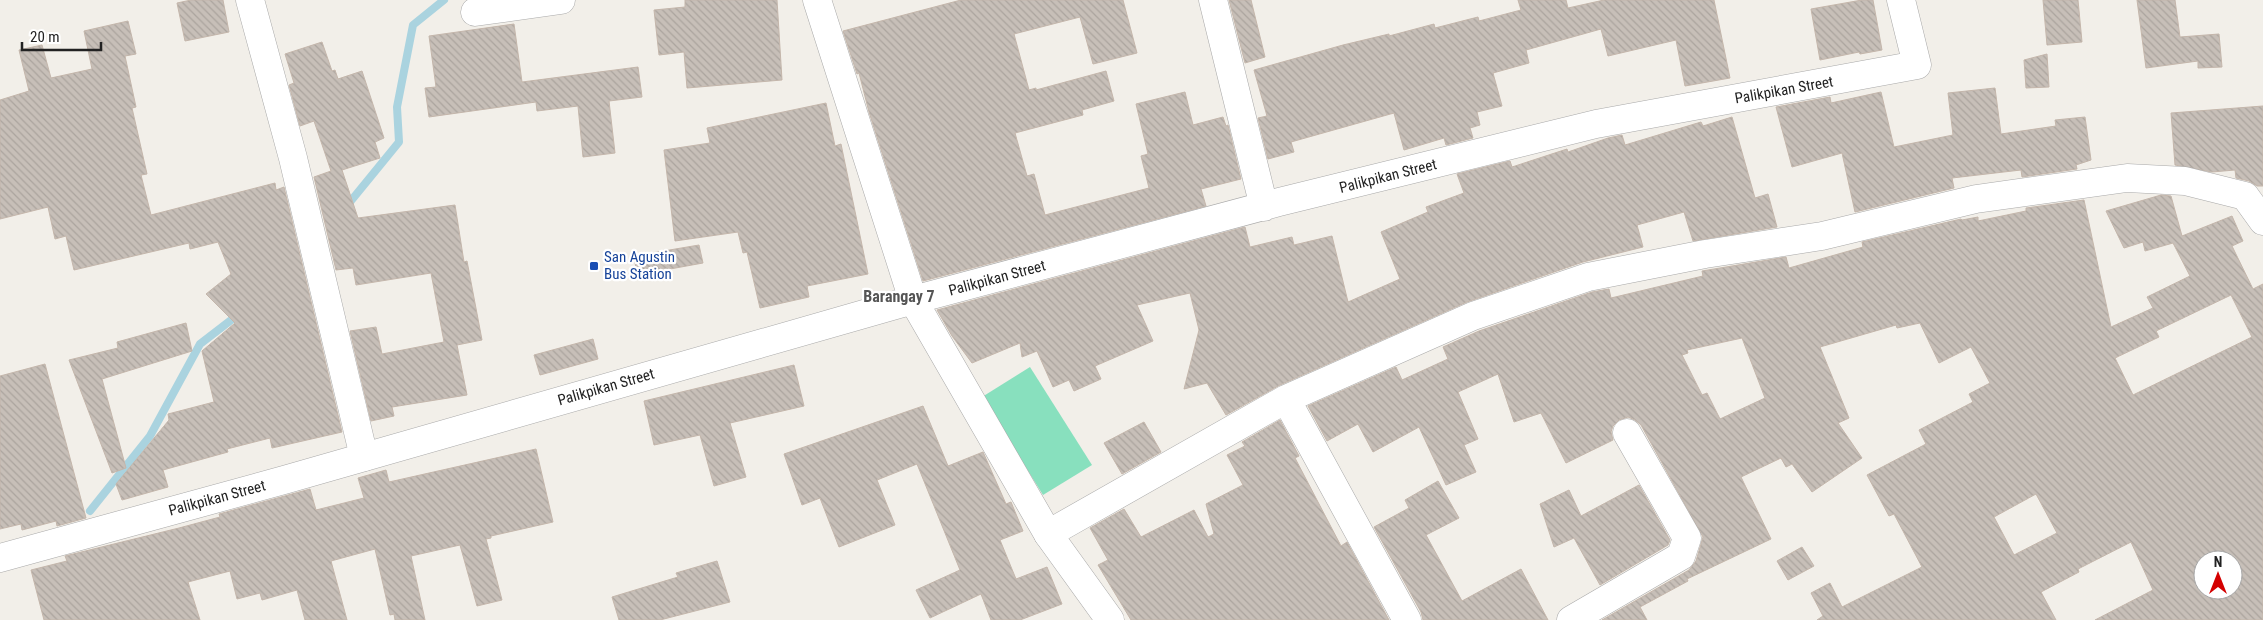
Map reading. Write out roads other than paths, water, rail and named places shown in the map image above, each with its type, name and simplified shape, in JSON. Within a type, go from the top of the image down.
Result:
[{"type":"street","points":[[250,0],[293,158],[364,457]]},
{"type":"street","points":[[475,12],[562,0]]},
{"type":"street","points":[[817,0],[913,300],[1048,534],[1110,620]]},
{"type":"street","points":[[1213,0],[1264,207]]},
{"type":"street","name":"Palikpikan Street","points":[[0,558],[364,457],[913,300],[1264,207],[1596,124],[1917,65],[1901,0]]},
{"type":"street","points":[[1048,534],[1286,399],[1473,316],[1588,276],[1705,254],[1822,236],[1976,199],[2127,178],[2185,180],[2245,196],[2263,222]]},
{"type":"street","points":[[1286,399],[1407,620]]},
{"type":"street","points":[[1571,620],[1681,556],[1687,538],[1627,434]]},
{"type":"waterway","points":[[344,206],[350,202],[399,142],[397,107],[413,25],[444,0]]},
{"type":"waterway","points":[[90,511],[150,436],[200,344],[239,314]]},
{"type":"place","name":"San Agustin Bus Station","points":[[594,266]]},
{"type":"district","name":"Barangay 7","points":[[899,296]]}]
